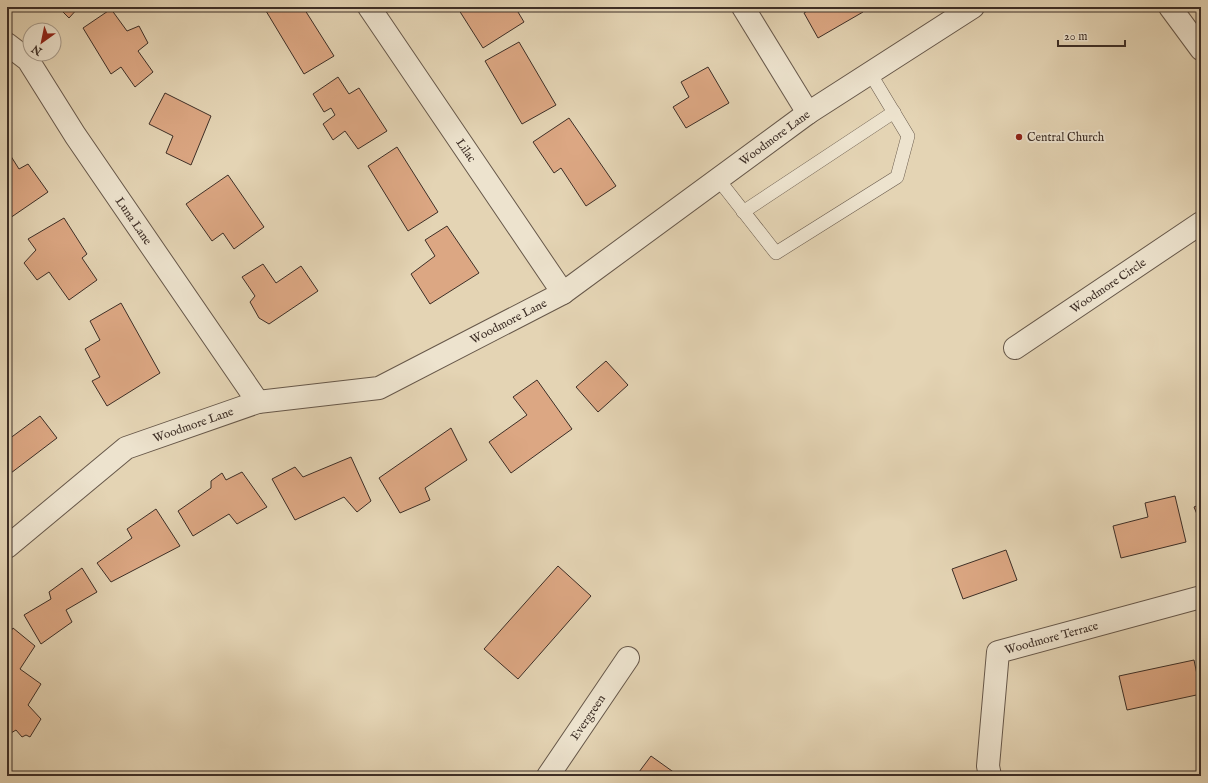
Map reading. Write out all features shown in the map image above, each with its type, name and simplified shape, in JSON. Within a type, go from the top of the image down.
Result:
[{"type":"street","name":"Lilac","points":[[369,7],[563,293]]},
{"type":"street","points":[[743,7],[808,113]]},
{"type":"street","name":"Woodmore Lane","points":[[7,547],[126,448],[258,402],[379,388],[563,293],[808,113],[972,7]]},
{"type":"street","points":[[1170,7],[1201,49]]},
{"type":"street","name":"Luna Lane","points":[[7,44],[28,60],[75,135],[258,402]]},
{"type":"street","name":"Woodmore Circle","points":[[1015,348],[1201,223]]},
{"type":"street","name":"Woodmore Terrace","points":[[990,776],[988,766],[998,652],[1201,597]]},
{"type":"street","name":"Evergreen","points":[[548,776],[628,658]]},
{"type":"lane","points":[[718,179],[776,253],[897,177],[908,136],[870,73]]},
{"type":"lane","points":[[743,212],[894,112]]},
{"type":"building","points":[[58,7],[79,7],[69,18]]},
{"type":"building","points":[[272,7],[303,7],[334,56],[304,74],[266,11]]},
{"type":"building","points":[[457,7],[515,7],[524,22],[483,48]]},
{"type":"building","points":[[814,7],[861,7],[863,12],[818,38],[804,13]]},
{"type":"building","points":[[111,9],[127,31],[139,26],[148,43],[138,51],[153,72],[135,87],[121,67],[111,74],[83,28]]},
{"type":"building","points":[[519,42],[556,105],[522,124],[485,61]]},
{"type":"building","points":[[708,67],[729,103],[686,128],[673,107],[689,97],[681,82]]},
{"type":"building","points":[[338,77],[349,94],[359,88],[387,131],[358,149],[345,131],[333,140],[323,124],[335,115],[331,108],[324,112],[313,94]]},
{"type":"building","points":[[165,93],[211,116],[191,165],[166,153],[173,136],[149,124]]},
{"type":"building","points":[[569,118],[616,186],[586,206],[561,168],[554,173],[533,142]]},
{"type":"building","points":[[397,147],[438,212],[408,231],[368,166]]},
{"type":"building","points":[[7,150],[19,169],[28,164],[48,192],[10,218],[7,213]]},
{"type":"building","points":[[228,175],[264,227],[234,249],[223,233],[212,241],[186,204]]},
{"type":"building","points":[[64,218],[87,254],[82,258],[97,280],[69,300],[49,272],[37,280],[24,263],[36,250],[28,239]]},
{"type":"building","points":[[447,226],[479,273],[430,304],[411,274],[435,256],[425,240]]},
{"type":"building","points":[[263,264],[276,283],[301,266],[318,291],[269,324],[259,318],[250,302],[255,296],[242,277]]},
{"type":"building","points":[[121,303],[160,373],[107,406],[92,381],[100,377],[85,349],[100,340],[90,321]]},
{"type":"building","points":[[606,361],[628,385],[598,412],[576,387]]},
{"type":"building","points":[[537,380],[572,429],[511,473],[489,442],[527,415],[513,397]]},
{"type":"building","points":[[40,416],[57,438],[7,476],[7,436],[9,439]]},
{"type":"building","points":[[451,428],[467,460],[425,488],[430,500],[400,513],[379,478]]},
{"type":"building","points":[[351,457],[371,501],[357,512],[344,497],[295,520],[272,479],[295,467],[303,477]]},
{"type":"building","points":[[242,472],[267,507],[237,524],[229,514],[193,536],[178,511],[211,488],[211,481],[222,473],[226,480]]},
{"type":"building","points":[[1175,496],[1186,542],[1121,558],[1113,526],[1148,517],[1145,503]]},
{"type":"building","points":[[1201,504],[1201,524],[1194,507]]},
{"type":"building","points":[[156,509],[180,546],[111,582],[97,563],[132,538],[127,529]]},
{"type":"building","points":[[1006,550],[1017,580],[963,599],[952,569]]},
{"type":"building","points":[[558,566],[591,596],[518,679],[484,649]]},
{"type":"building","points":[[82,568],[97,592],[66,610],[72,622],[41,644],[24,615],[51,599],[49,592]]},
{"type":"building","points":[[13,628],[35,646],[20,669],[41,684],[28,705],[41,719],[30,737],[26,735],[22,737],[16,730],[11,733],[7,730],[7,637]]},
{"type":"building","points":[[1194,660],[1201,694],[1127,710],[1119,676]]},
{"type":"building","points":[[651,756],[679,776],[636,776]]},
{"type":"place","name":"Central Church","points":[[1019,137]]}]
